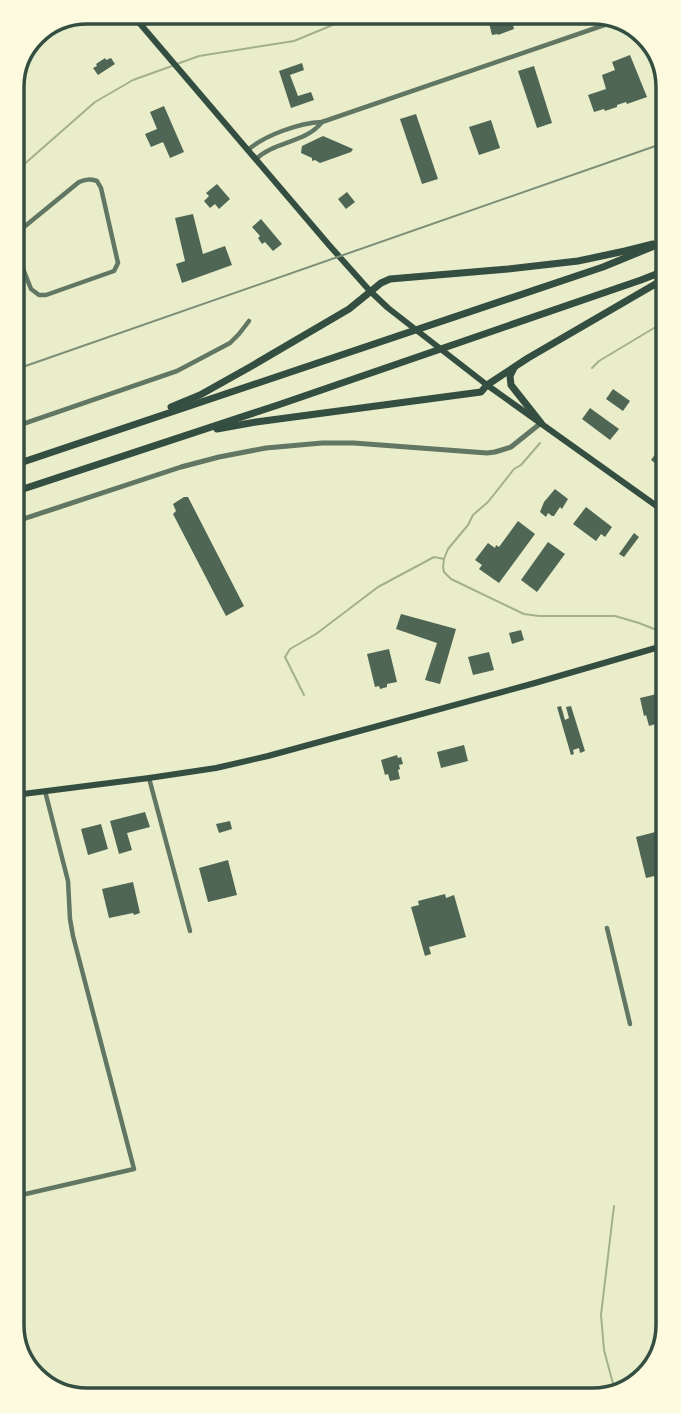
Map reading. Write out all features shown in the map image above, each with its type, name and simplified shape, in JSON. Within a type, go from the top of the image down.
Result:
[{"type":"highway","points":[[113,432],[200,395],[349,309],[370,291],[390,279],[578,261],[656,244]]},
{"type":"highway","points":[[25,461],[603,267],[656,245]]},
{"type":"highway","points":[[25,489],[656,274]]},
{"type":"highway","points":[[176,439],[256,422],[475,394],[528,358],[656,284]]},
{"type":"highway","points":[[528,358],[512,371],[511,385],[541,423]]},
{"type":"main road","points":[[140,24],[370,291],[416,332],[656,506]]},
{"type":"main road","points":[[24,794],[216,768],[295,750],[656,648]]},
{"type":"street","points":[[248,150],[262,139],[602,26]]},
{"type":"street","points":[[256,159],[269,149],[310,134],[322,121]]},
{"type":"street","points":[[25,226],[79,182],[88,179],[97,181],[118,258],[114,271],[47,295],[38,295],[31,289],[25,273]]},
{"type":"street","points":[[25,423],[177,371],[229,343],[249,321]]},
{"type":"street","points":[[25,519],[166,471],[229,455],[285,446],[340,443],[495,452],[511,447],[541,423]]},
{"type":"street","points":[[149,778],[190,931]]},
{"type":"street","points":[[24,1194],[134,1169],[73,936],[69,919],[68,881],[45,791]]},
{"type":"street","points":[[607,928],[630,1024]]},
{"type":"building","points":[[489,25],[513,25],[514,29],[492,35]]},
{"type":"building","points":[[630,55],[647,97],[594,112],[588,95],[606,89],[602,75],[615,70],[612,62]]},
{"type":"building","points":[[105,58],[111,58],[115,64],[98,75],[93,68]]},
{"type":"building","points":[[302,63],[304,70],[290,75],[298,96],[311,92],[314,100],[291,108],[279,71]]},
{"type":"building","points":[[534,66],[552,123],[537,128],[518,71]]},
{"type":"building","points":[[164,106],[184,152],[170,158],[163,142],[151,147],[145,134],[157,129],[150,112]]},
{"type":"building","points":[[416,114],[438,179],[422,184],[400,119]]},
{"type":"building","points":[[491,120],[500,148],[479,155],[469,127]]},
{"type":"building","points":[[323,136],[353,149],[320,163],[301,153],[302,146]]},
{"type":"building","points":[[217,184],[230,199],[219,209],[215,204],[210,208],[204,201],[209,196],[206,193]]},
{"type":"building","points":[[347,192],[355,202],[346,209],[338,199]]},
{"type":"building","points":[[193,214],[203,254],[225,246],[232,265],[182,283],[176,264],[185,261],[175,218]]},
{"type":"building","points":[[261,219],[282,244],[273,251],[265,242],[262,244],[258,238],[260,236],[252,227]]},
{"type":"building","points":[[613,389],[630,401],[623,411],[606,399]]},
{"type":"building","points":[[590,408],[619,429],[610,440],[582,419]]},
{"type":"building","points":[[555,489],[568,499],[554,516],[548,513],[546,517],[540,512],[544,502]]},
{"type":"building","points":[[188,497],[244,606],[226,616],[173,514],[176,511],[173,504]]},
{"type":"building","points":[[586,507],[612,527],[605,537],[601,534],[596,541],[573,524]]},
{"type":"building","points":[[518,521],[535,534],[499,583],[479,569],[482,565],[475,560],[488,543],[495,548],[496,545],[499,547]]},
{"type":"building","points":[[634,533],[639,537],[624,557],[619,554]]},
{"type":"building","points":[[548,542],[565,554],[537,592],[521,580]]},
{"type":"building","points":[[401,614],[456,629],[440,684],[425,680],[437,643],[396,629]]},
{"type":"building","points":[[521,630],[524,640],[512,644],[509,633]]},
{"type":"building","points":[[389,649],[397,682],[380,689],[379,686],[375,687],[367,654]]},
{"type":"building","points":[[489,652],[494,670],[473,675],[468,657]]},
{"type":"building","points":[[656,694],[656,724],[649,726],[640,698]]},
{"type":"building","points":[[561,706],[565,720],[569,718],[566,707],[571,706],[585,751],[580,753],[579,748],[573,750],[574,754],[571,755],[557,707]]},
{"type":"building","points":[[464,745],[468,761],[441,768],[437,752]]},
{"type":"building","points":[[397,755],[398,758],[401,757],[403,764],[399,765],[398,770],[400,779],[390,781],[388,774],[385,775],[381,760]]},
{"type":"building","points":[[145,812],[150,827],[127,833],[132,850],[119,854],[110,821]]},
{"type":"building","points":[[230,821],[232,829],[219,833],[216,824]]},
{"type":"building","points":[[101,824],[108,849],[88,855],[81,829]]},
{"type":"building","points":[[656,832],[656,876],[646,878],[636,837]]},
{"type":"building","points":[[228,860],[237,895],[208,902],[199,868]]},
{"type":"building","points":[[133,882],[140,913],[109,918],[102,889]]},
{"type":"building","points":[[445,894],[446,898],[454,895],[466,937],[429,947],[431,954],[425,956],[411,907],[419,905],[418,901]]},
{"type":"waterway","points":[[177,64],[199,56],[294,41],[334,24]]},
{"type":"waterway","points":[[25,164],[95,102],[133,80],[172,66]]},
{"type":"waterway","points":[[592,368],[656,327]]},
{"type":"waterway","points":[[540,443],[521,465],[514,469],[488,502],[473,515],[448,549],[444,559],[444,572],[451,579],[524,614],[615,616],[654,629]]},
{"type":"waterway","points":[[304,695],[285,657],[290,649],[316,634],[378,587],[434,557],[444,559]]},
{"type":"waterway","points":[[613,1385],[604,1350],[601,1315],[614,1206]]},
{"type":"railway","points":[[25,366],[656,146]]}]
